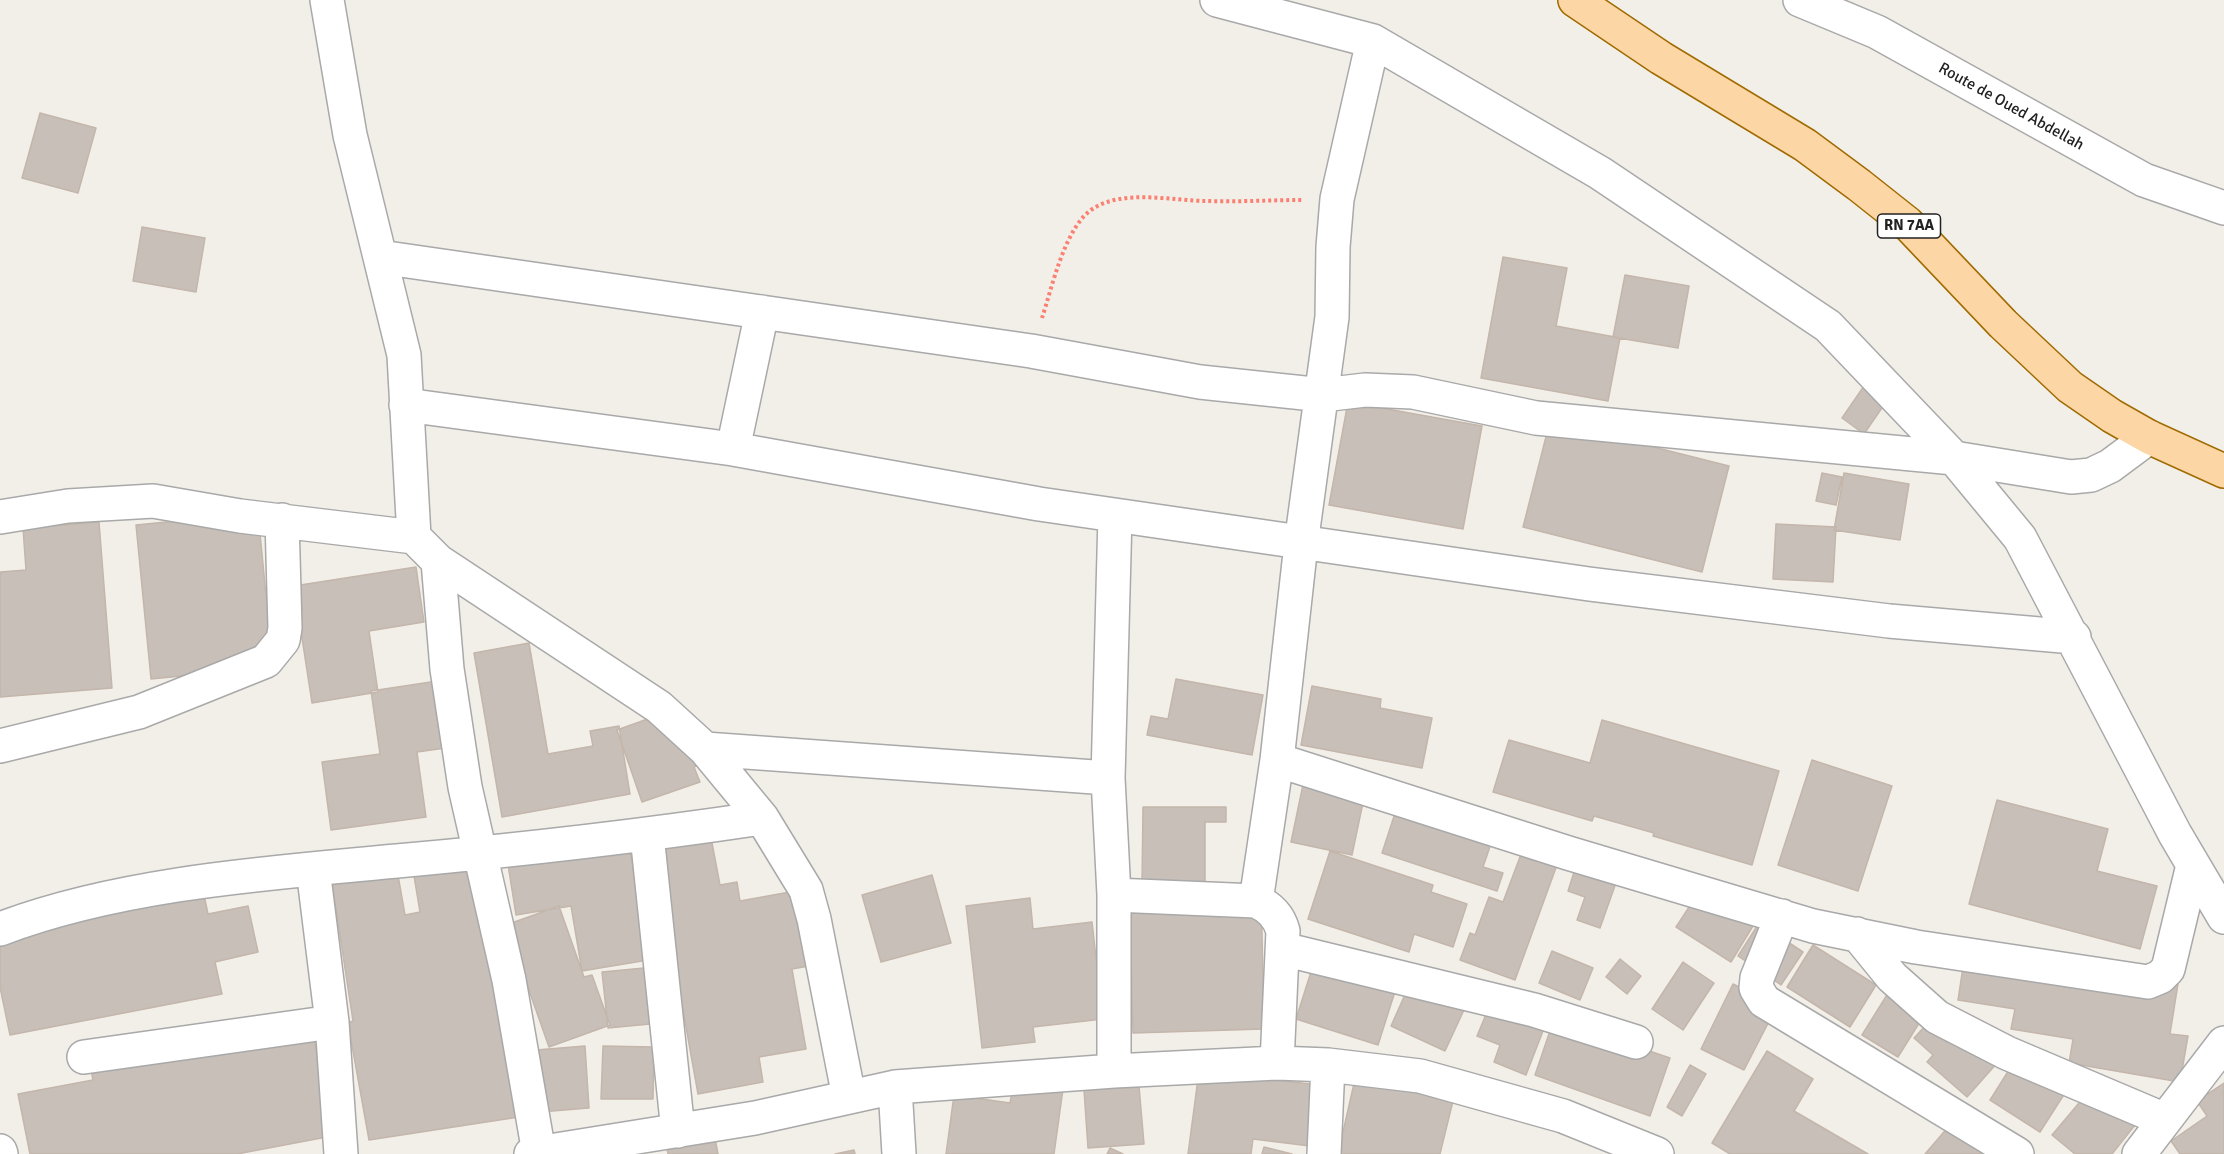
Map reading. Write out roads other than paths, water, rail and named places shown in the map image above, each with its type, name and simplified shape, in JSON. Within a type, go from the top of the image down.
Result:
[{"type":"main road","name":"RN 7AA","points":[[1575,0],[1662,58],[1763,118],[1850,179],[1907,223],[2003,324],[2070,387],[2112,416],[2149,437],[2224,471]]},
{"type":"street","points":[[327,0],[350,135],[400,330],[414,537]]},
{"type":"street","points":[[1216,0],[1373,41],[1600,174],[1828,327],[1954,459],[2020,538],[2193,865],[2224,917]]},
{"type":"street","name":"Route de Oued Abdellah","points":[[1800,0],[1877,32],[2144,180],[2224,208]]},
{"type":"street","points":[[1257,900],[1277,760],[1301,544],[1332,317],[1333,247],[1337,199],[1373,41]]},
{"type":"street","points":[[380,257],[1030,351],[1200,382],[1323,395],[1365,390],[1413,392],[1536,418],[1954,459],[2071,477],[2091,475],[2110,466],[2149,437]]},
{"type":"street","points":[[733,449],[762,312]]},
{"type":"street","points":[[405,405],[733,449],[1115,516],[1589,585],[1889,621],[2074,637]]},
{"type":"street","points":[[0,517],[69,506],[153,501],[414,537],[438,561],[659,707],[705,749],[762,818],[787,857],[808,899],[849,1097]]},
{"type":"street","points":[[1114,1071],[1114,895],[1108,778],[1115,516]]},
{"type":"street","points":[[0,746],[139,711],[266,661],[283,640],[285,628],[282,520]]},
{"type":"street","points":[[438,561],[447,669],[465,787],[509,980],[535,1153],[664,1140],[895,1087],[1114,1071],[1277,1063],[1328,1065],[1420,1076],[1563,1116],[1657,1154]]},
{"type":"street","points":[[705,749],[1108,778]]},
{"type":"street","points":[[1277,760],[1568,853],[1782,916],[1916,946],[2148,982],[2160,977],[2168,969],[2193,865]]},
{"type":"street","points":[[0,929],[87,903],[181,886],[313,869],[647,835],[762,818]]},
{"type":"street","points":[[647,835],[664,1140]]},
{"type":"street","points":[[313,869],[332,1022],[341,1154]]},
{"type":"street","points":[[1114,895],[1257,900],[1266,905],[1280,921],[1283,949],[1277,1063]]},
{"type":"street","points":[[1782,916],[1757,978],[1756,988],[1764,1001],[2016,1154]]},
{"type":"street","points":[[1857,934],[1892,977],[1937,1017],[2007,1053],[2165,1120]]},
{"type":"street","points":[[1283,949],[1534,1010],[1636,1042]]},
{"type":"street","points":[[84,1057],[332,1022]]},
{"type":"street","points":[[2139,1154],[2224,1043]]},
{"type":"street","points":[[1324,1154],[1328,1065]]},
{"type":"street","points":[[895,1087],[899,1154]]}]
